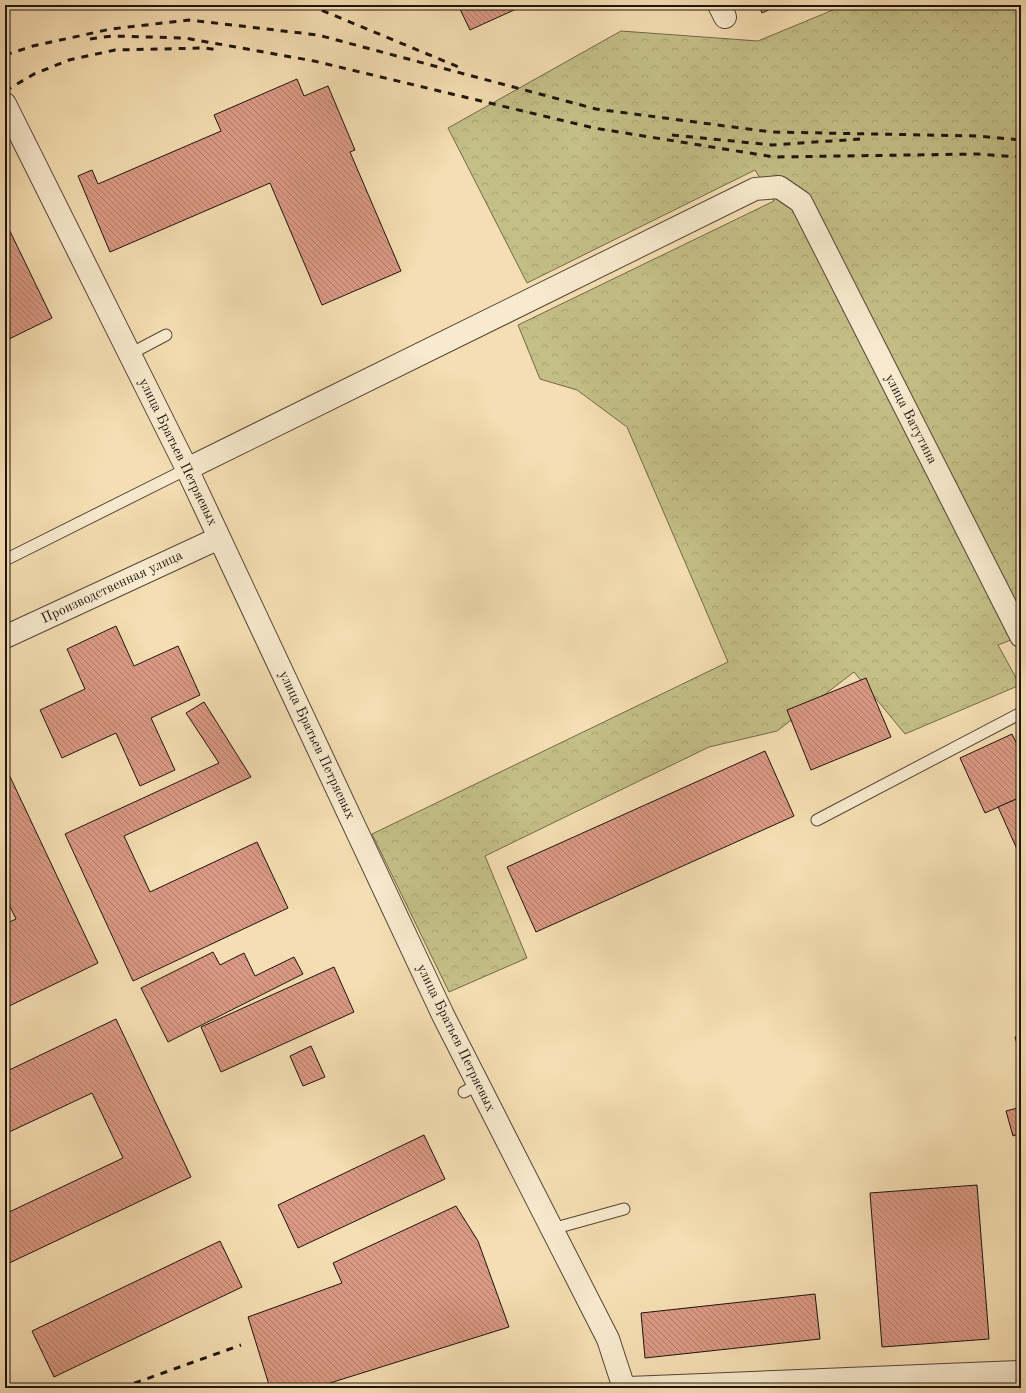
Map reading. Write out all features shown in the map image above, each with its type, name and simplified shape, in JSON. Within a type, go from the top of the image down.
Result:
[{"type":"street","name":"улица Братьев Петряевых","points":[[5,104],[187,469],[443,1015],[471,1088],[552,1229],[608,1339],[624,1388]]},
{"type":"street","name":"улица Ватутина","points":[[187,469],[755,189],[779,187],[801,202],[1021,636]]},
{"type":"street","name":"Производственная улица","points":[[5,637],[219,538]]},
{"type":"street","points":[[629,1388],[1021,1372]]},
{"type":"lane","points":[[130,354],[166,335]]},
{"type":"lane","points":[[5,560],[187,469]]},
{"type":"lane","points":[[817,820],[1021,713]]},
{"type":"lane","points":[[552,1229],[624,1209]]},
{"type":"green space","points":[[845,5],[1021,5],[1021,636],[998,645],[1020,685],[905,734],[854,672],[777,731],[709,747],[485,856],[527,958],[449,992],[372,834],[728,662],[627,427],[577,390],[540,379],[518,325],[774,201],[755,170],[527,283],[448,128],[621,31],[758,41]]},
{"type":"building","points":[[458,5],[525,5],[470,30]]},
{"type":"building","points":[[759,5],[779,5],[762,13]]},
{"type":"building","points":[[297,79],[304,96],[328,86],[355,150],[350,152],[401,271],[322,305],[270,183],[110,252],[78,176],[92,170],[98,184],[221,131],[214,115]]},
{"type":"building","points":[[5,221],[52,318],[5,341]]},
{"type":"building","points":[[116,626],[134,666],[178,646],[200,695],[151,718],[175,770],[140,786],[116,733],[62,758],[40,710],[85,689],[67,649]]},
{"type":"building","points":[[866,678],[891,737],[811,770],[787,710]]},
{"type":"building","points":[[204,702],[251,777],[124,836],[150,892],[257,842],[288,908],[133,981],[65,834],[219,763],[186,713]]},
{"type":"building","points":[[1012,734],[1021,753],[1021,797],[985,813],[960,758]]},
{"type":"building","points":[[765,751],[794,816],[536,932],[507,867]]},
{"type":"building","points":[[5,766],[98,963],[5,1008],[5,924],[16,919],[5,896]]},
{"type":"building","points":[[1021,797],[1021,858],[998,807]]},
{"type":"building","points":[[213,952],[220,965],[244,953],[255,976],[294,957],[303,974],[168,1042],[141,988]]},
{"type":"building","points":[[334,967],[354,1012],[221,1072],[201,1027]]},
{"type":"building","points":[[116,1019],[191,1177],[5,1265],[5,1214],[123,1158],[92,1093],[5,1134],[5,1072]]},
{"type":"building","points":[[1021,1035],[1021,1058],[1015,1037]]},
{"type":"building","points":[[311,1046],[325,1077],[303,1086],[290,1056]]},
{"type":"building","points":[[1021,1107],[1021,1133],[1013,1136],[1006,1111]]},
{"type":"building","points":[[424,1135],[445,1179],[298,1248],[278,1205]]},
{"type":"building","points":[[977,1185],[989,1339],[882,1347],[870,1193]]},
{"type":"building","points":[[456,1206],[478,1241],[509,1327],[314,1388],[270,1388],[248,1317],[342,1283],[333,1263]]},
{"type":"building","points":[[220,1241],[242,1287],[54,1377],[32,1331]]},
{"type":"building","points":[[815,1294],[820,1339],[645,1358],[641,1313]]},
{"type":"building","points":[[5,1374],[11,1388],[5,1388]]},
{"type":"railway","points":[[309,5],[461,68]]},
{"type":"railway","points":[[5,55],[33,46],[111,29],[189,20],[318,35],[596,109],[771,132],[977,136],[1021,140]]},
{"type":"railway","points":[[90,39],[112,36],[185,38],[314,61],[594,128],[774,157],[977,154],[1021,157]]},
{"type":"railway","points":[[5,91],[34,74],[69,60],[115,50],[204,48],[220,50]]},
{"type":"railway","points":[[672,135],[772,145],[860,139]]},
{"type":"railway","points":[[121,1388],[241,1345]]}]
